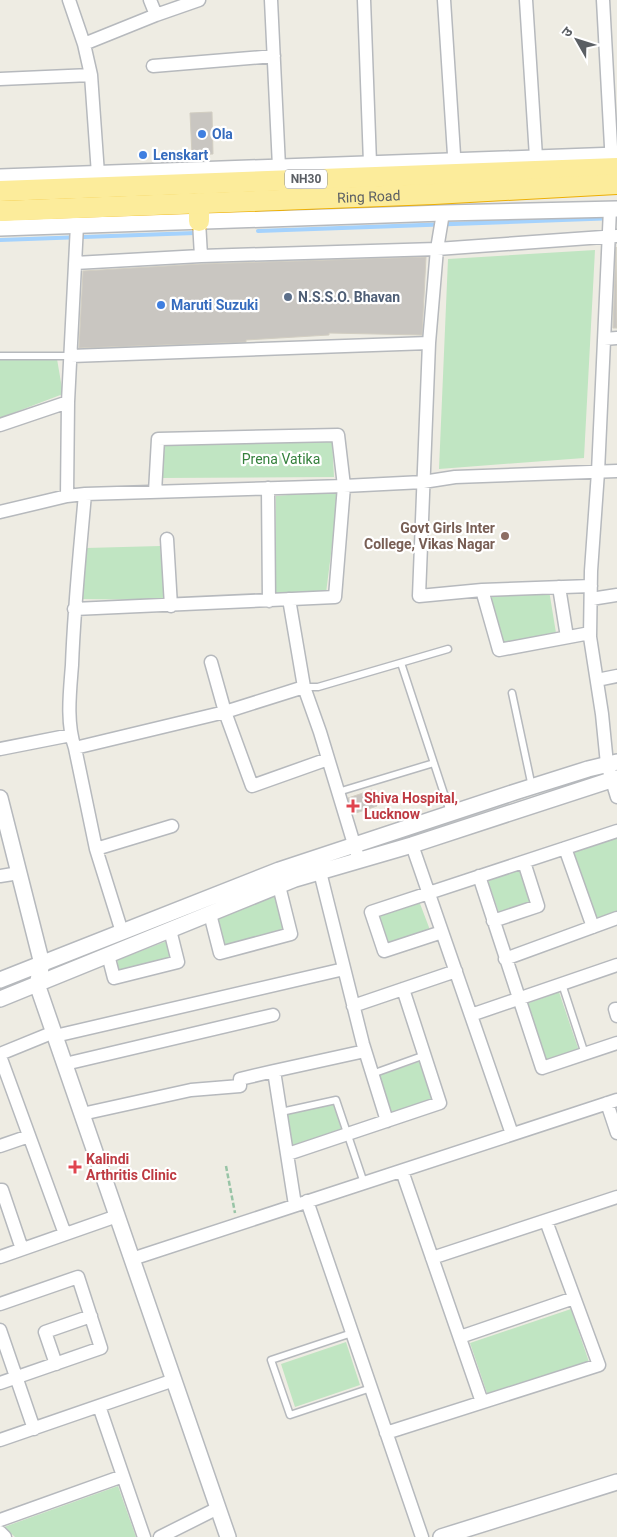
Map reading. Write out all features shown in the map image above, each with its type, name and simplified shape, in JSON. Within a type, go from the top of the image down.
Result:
[{"type":"highway","name":"Ring Road","points":[[0,191],[455,167],[615,166]]},
{"type":"highway","name":"Ring Road","points":[[0,210],[199,218],[434,194],[615,166]]},
{"type":"street","points":[[69,0],[84,44],[91,75],[98,174]]},
{"type":"street","points":[[150,0],[156,15]]},
{"type":"street","points":[[84,44],[199,0]]},
{"type":"street","points":[[271,0],[279,167]]},
{"type":"street","points":[[364,0],[370,163]]},
{"type":"street","points":[[444,0],[455,167]]},
{"type":"street","points":[[526,0],[536,157]]},
{"type":"street","points":[[0,177],[370,163],[455,167],[536,157],[615,166],[603,0]]},
{"type":"street","points":[[154,66],[274,56]]},
{"type":"street","points":[[0,79],[91,75]]},
{"type":"street","points":[[443,216],[437,249],[429,343],[419,596],[482,590],[591,586]]},
{"type":"street","points":[[0,228],[77,228],[199,218],[443,216],[612,221]]},
{"type":"street","points":[[199,218],[201,252]]},
{"type":"street","points":[[75,263],[201,252],[437,249],[612,221]]},
{"type":"street","points":[[612,221],[611,338],[598,472],[590,633],[617,797]]},
{"type":"street","points":[[68,496],[68,402],[77,228]]},
{"type":"street","points":[[71,356],[429,343]]},
{"type":"street","points":[[0,425],[68,402]]},
{"type":"street","points":[[74,609],[335,597],[344,486],[338,435],[158,439],[155,492]]},
{"type":"street","points":[[0,512],[68,496],[85,494],[344,486],[423,482],[455,478],[617,471]]},
{"type":"street","points":[[268,488],[269,601]]},
{"type":"street","points":[[85,494],[74,609],[71,680],[73,742],[96,848],[122,932]]},
{"type":"street","points":[[167,539],[171,606]]},
{"type":"street","points":[[559,587],[567,637]]},
{"type":"street","points":[[482,590],[499,650],[590,633]]},
{"type":"street","points":[[591,599],[617,595]]},
{"type":"street","points":[[290,599],[304,687],[359,861]]},
{"type":"street","points":[[211,662],[225,712],[252,786],[328,759]]},
{"type":"street","points":[[597,680],[617,676]]},
{"type":"street","points":[[0,749],[73,742],[225,712],[304,687]]},
{"type":"street","points":[[0,980],[278,870],[532,787],[612,763]]},
{"type":"street","points":[[0,999],[278,886],[412,845],[614,779]]},
{"type":"street","points":[[532,787],[536,804]]},
{"type":"street","points":[[0,798],[42,964],[37,984],[228,1537]]},
{"type":"street","points":[[450,814],[455,830]]},
{"type":"street","points":[[96,848],[172,826]]},
{"type":"street","points":[[442,932],[384,951],[372,912],[617,830]]},
{"type":"street","points":[[412,845],[512,1134]]},
{"type":"street","points":[[565,848],[593,927]]},
{"type":"street","points":[[493,921],[538,906],[524,862]]},
{"type":"street","points":[[320,872],[365,1051],[387,1121]]},
{"type":"street","points":[[0,876],[19,873]]},
{"type":"street","points":[[479,876],[542,1068],[617,1043]]},
{"type":"street","points":[[210,914],[220,953],[291,934],[278,886]]},
{"type":"street","points":[[505,958],[617,918]]},
{"type":"street","points":[[108,955],[114,978],[178,962],[170,930]]},
{"type":"street","points":[[471,1016],[617,965]]},
{"type":"street","points":[[65,1234],[0,1055],[55,1034],[344,968]]},
{"type":"street","points":[[354,1006],[456,971]]},
{"type":"street","points":[[288,1154],[440,1103],[403,989]]},
{"type":"street","points":[[617,1008],[615,1009],[617,1016]]},
{"type":"street","points":[[65,1064],[273,1015]]},
{"type":"street","points":[[82,1114],[191,1090],[240,1086],[240,1079],[365,1051]]},
{"type":"street","points":[[274,1071],[288,1154],[301,1203],[352,1333],[422,1537]]},
{"type":"street","points":[[132,1259],[612,1101],[617,1133]]},
{"type":"street","points":[[0,1146],[29,1136]]},
{"type":"street","points":[[402,1170],[482,1402]]},
{"type":"street","points":[[0,1190],[2,1190],[22,1249]]},
{"type":"street","points":[[432,1258],[617,1197]]},
{"type":"street","points":[[0,1257],[117,1216]]},
{"type":"street","points":[[386,1433],[599,1365],[546,1221]]},
{"type":"street","points":[[0,1304],[78,1278],[101,1348],[0,1383]]},
{"type":"street","points":[[460,1337],[574,1298]]},
{"type":"street","points":[[56,1364],[45,1332],[90,1316]]},
{"type":"street","points":[[0,1330],[34,1428]]},
{"type":"street","points":[[0,1440],[174,1380]]},
{"type":"street","points":[[99,1406],[144,1537]]},
{"type":"street","points":[[0,1520],[123,1476]]},
{"type":"street","points":[[441,1537],[617,1482]]},
{"type":"street","points":[[160,1537],[218,1508]]},
{"type":"street","points":[[0,1532],[5,1537]]},
{"type":"lane","points":[[0,356],[71,356]]},
{"type":"lane","points":[[304,687],[318,686],[448,649]]},
{"type":"lane","points":[[402,663],[450,814]]},
{"type":"lane","points":[[512,693],[532,787]]},
{"type":"lane","points":[[338,792],[434,763]]},
{"type":"lane","points":[[562,984],[585,1054]]},
{"type":"lane","points":[[372,1074],[425,1055]]},
{"type":"lane","points":[[281,1112],[336,1100],[364,1183]]},
{"type":"lane","points":[[352,1333],[271,1360],[290,1415],[371,1388]]},
{"type":"path","points":[[226,1166],[237,1225]]},
{"type":"green space","points":[[595,250],[584,458],[439,469],[448,259]]},
{"type":"green space","points":[[57,359],[63,394],[0,418],[0,360]]},
{"type":"green space","name":"Prena Vatika","points":[[332,439],[334,477],[159,478],[161,446]]},
{"type":"green space","points":[[339,491],[326,593],[275,593],[276,496]]},
{"type":"green space","points":[[160,546],[165,600],[80,599],[86,548]]},
{"type":"green space","points":[[549,590],[556,633],[500,643],[487,595]]},
{"type":"green space","points":[[617,836],[617,913],[596,921],[572,852]]},
{"type":"green space","points":[[521,869],[532,902],[499,913],[488,881]]},
{"type":"green space","points":[[275,896],[286,930],[225,946],[218,919]]},
{"type":"green space","points":[[419,901],[430,930],[388,945],[378,916]]},
{"type":"green space","points":[[167,941],[171,958],[119,971],[117,960]]},
{"type":"green space","points":[[559,992],[579,1051],[546,1062],[526,1004]]},
{"type":"green space","points":[[421,1061],[434,1099],[390,1114],[378,1076]]},
{"type":"green space","points":[[334,1104],[342,1132],[291,1148],[285,1114]]},
{"type":"green space","points":[[571,1309],[589,1362],[488,1396],[470,1343]]},
{"type":"green space","points":[[346,1342],[360,1385],[295,1407],[281,1364]]},
{"type":"green space","points":[[118,1486],[136,1537],[15,1537],[4,1527]]},
{"type":"building","name":"Ola","points":[[212,112],[213,154],[192,155],[190,113]]},
{"type":"building","points":[[616,247],[617,328],[613,328]]},
{"type":"building","points":[[426,257],[422,335],[329,333],[329,335],[246,340],[246,342],[79,348],[83,271],[201,264]]},
{"type":"building","points":[[372,790],[377,806],[353,814],[348,798]]},
{"type":"waterway","points":[[258,231],[617,218]]},
{"type":"waterway","points":[[0,240],[195,233]]},
{"type":"place","name":"Ola","points":[[202,134]]},
{"type":"place","name":"Lenskart","points":[[143,155]]},
{"type":"place","name":"N.S.S.O. Bhavan","points":[[288,297]]},
{"type":"place","name":"Maruti Suzuki","points":[[161,305]]},
{"type":"place","name":"Govt Girls Inter College, Vikas Nagar","points":[[505,536]]},
{"type":"place","name":"Shiva Hospital, Lucknow","points":[[353,806]]},
{"type":"place","name":"Kalindi Arthritis Clinic","points":[[75,1167]]}]
